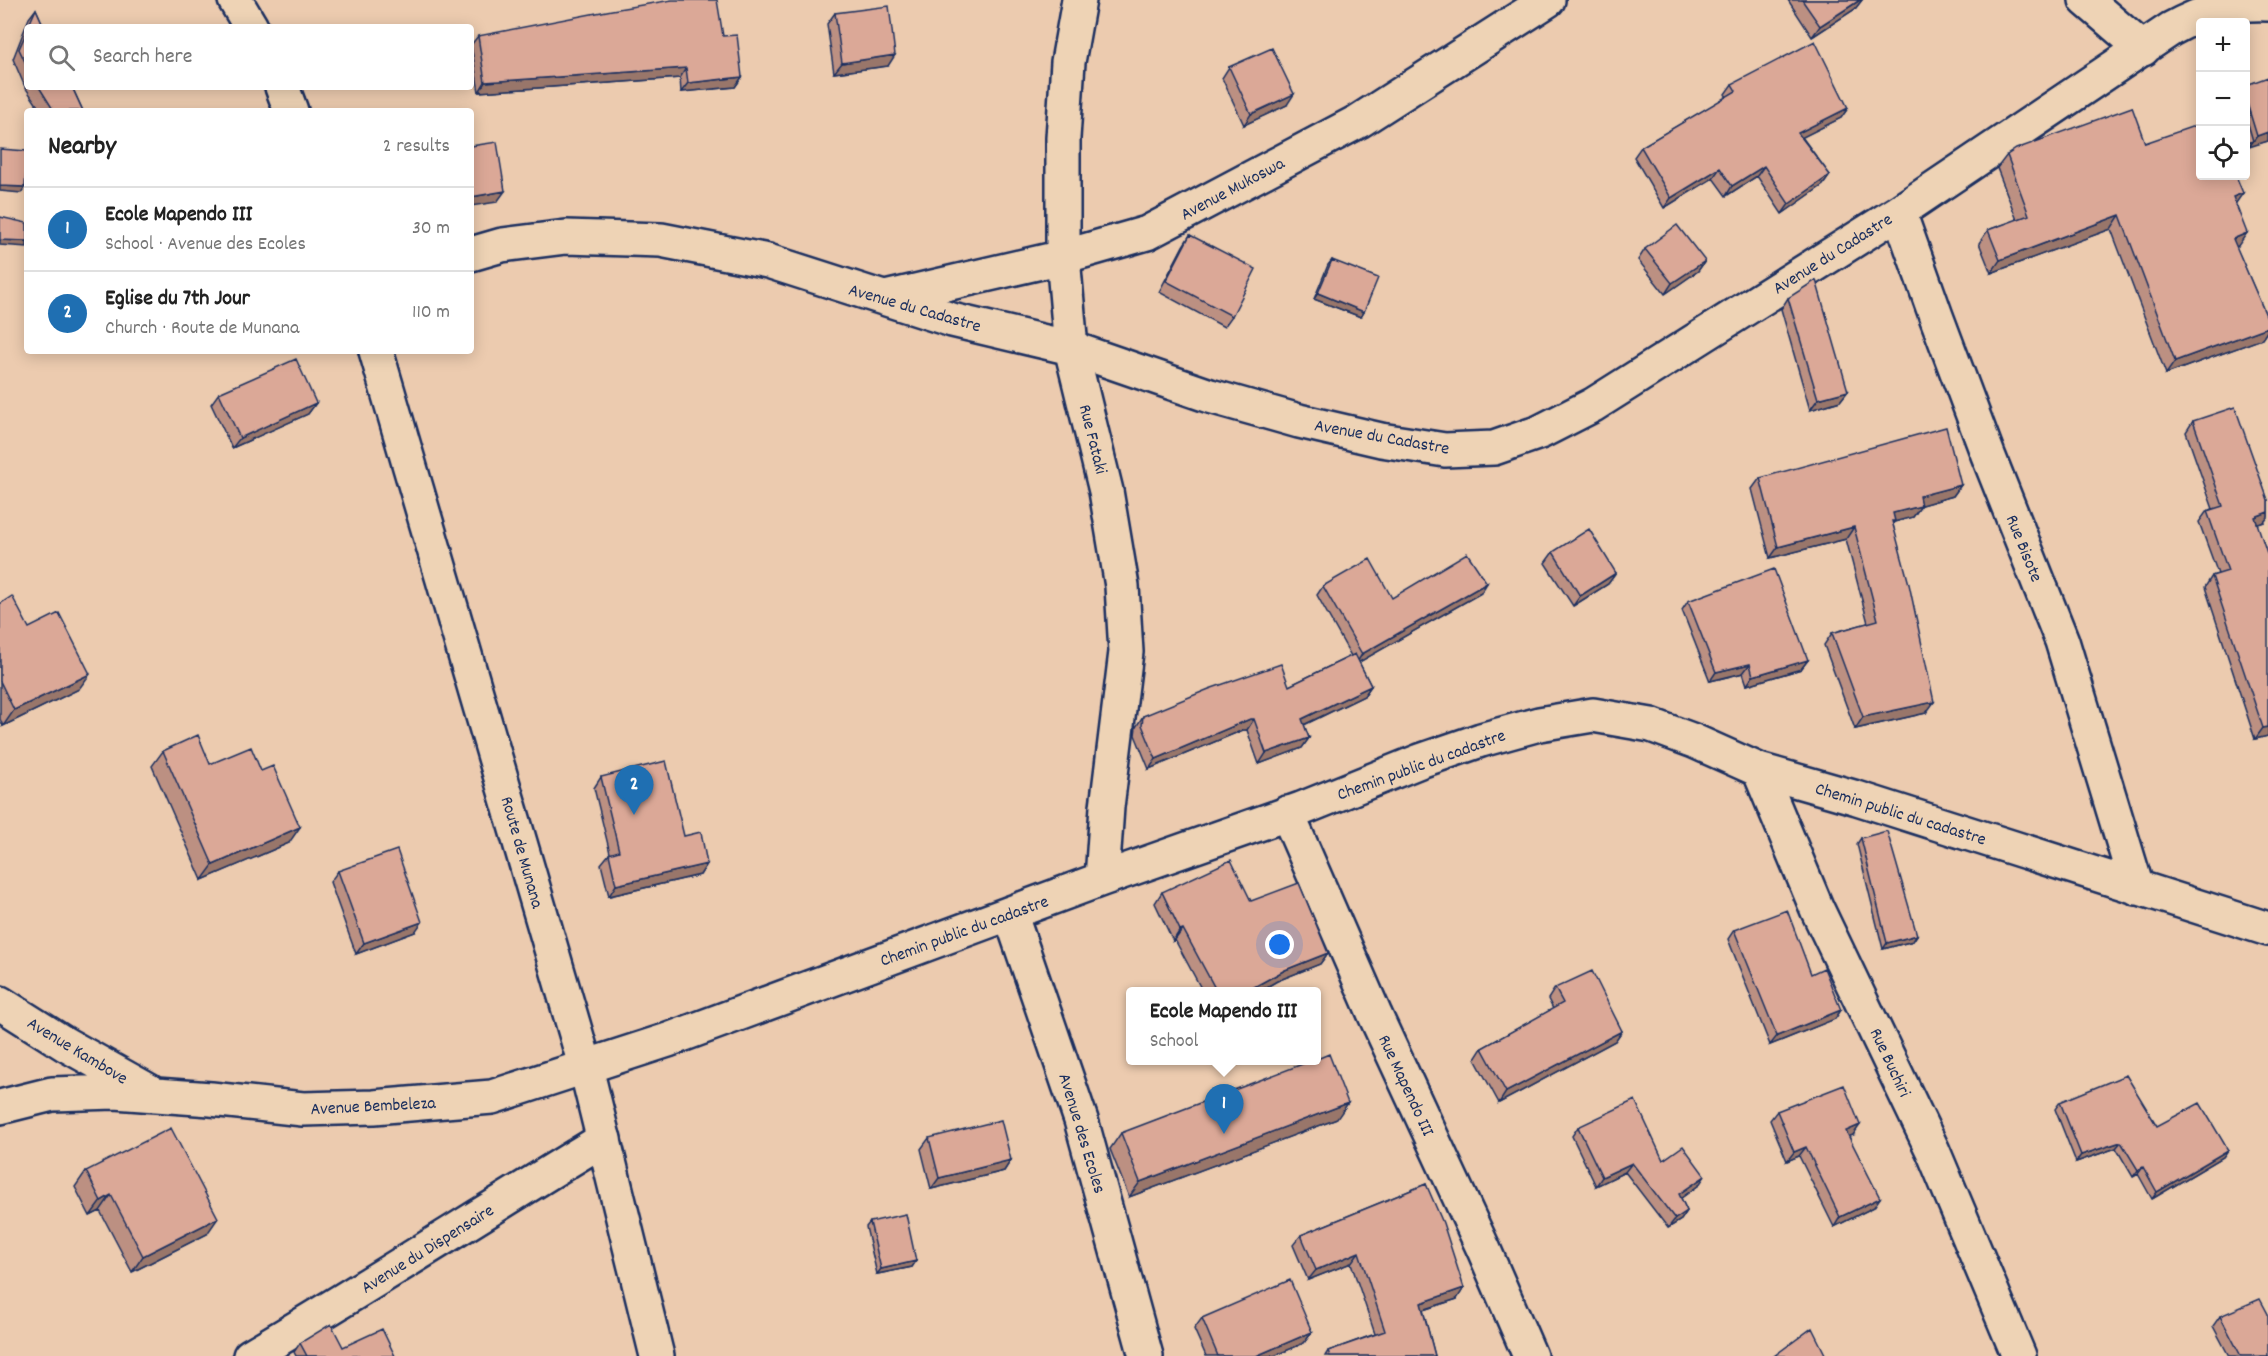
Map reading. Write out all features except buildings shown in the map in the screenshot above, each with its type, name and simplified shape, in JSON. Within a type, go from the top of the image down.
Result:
[{"type":"street","points":[[235,0],[249,24]]},
{"type":"street","name":"Rue Fataki","points":[[1079,0],[1068,62],[1063,138],[1063,257],[1071,348],[1106,491],[1122,586],[1126,652],[1107,807],[1102,879]]},
{"type":"street","points":[[2086,0],[2144,49]]},
{"type":"street","name":"Avenue Mukoswa","points":[[883,299],[1063,257],[1147,233],[1359,121],[1542,2]]},
{"type":"street","name":"Avenue du Cadastre","points":[[474,253],[502,245],[566,237],[661,240],[768,261],[952,320],[1071,348],[1210,396],[1299,421],[1381,440],[1445,450],[1494,448],[1540,432],[1593,405],[1899,212],[2171,29],[2192,18],[2221,8],[2250,3],[2268,4]]},
{"type":"street","points":[[283,90],[290,108]]},
{"type":"street","name":"Rue Bisote","points":[[1899,212],[1935,316],[2062,641],[2137,888]]},
{"type":"street","name":"Route de Munana","points":[[377,354],[586,1068],[657,1356]]},
{"type":"street","name":"Chemin public du cadastre","points":[[586,1068],[1287,813],[1420,761],[1481,740],[1539,724],[1593,715],[1651,725],[1759,770],[1857,798],[2268,929]]},
{"type":"street","name":"Rue Buchiri","points":[[1759,770],[1817,909],[1933,1151],[2019,1356]]},
{"type":"street","name":"Rue Mapendo III","points":[[1287,813],[1375,1015],[1484,1250],[1530,1356]]},
{"type":"street","name":"Avenue des Ecoles","points":[[1010,913],[1081,1120],[1146,1356]]},
{"type":"street","name":"Avenue Kambove","points":[[0,1003],[65,1044],[156,1095]]},
{"type":"street","name":"Avenue Bembeleza","points":[[0,1107],[52,1094],[116,1092],[303,1109],[374,1107],[492,1096],[586,1068]]},
{"type":"street","name":"Avenue du Dispensaire","points":[[250,1356],[340,1304],[604,1139]]},
{"type":"place","name":"Eglise du 7th Jour","points":[[634,815]]},
{"type":"place","name":"Ecole Mapendo III","points":[[1224,1134]]}]
